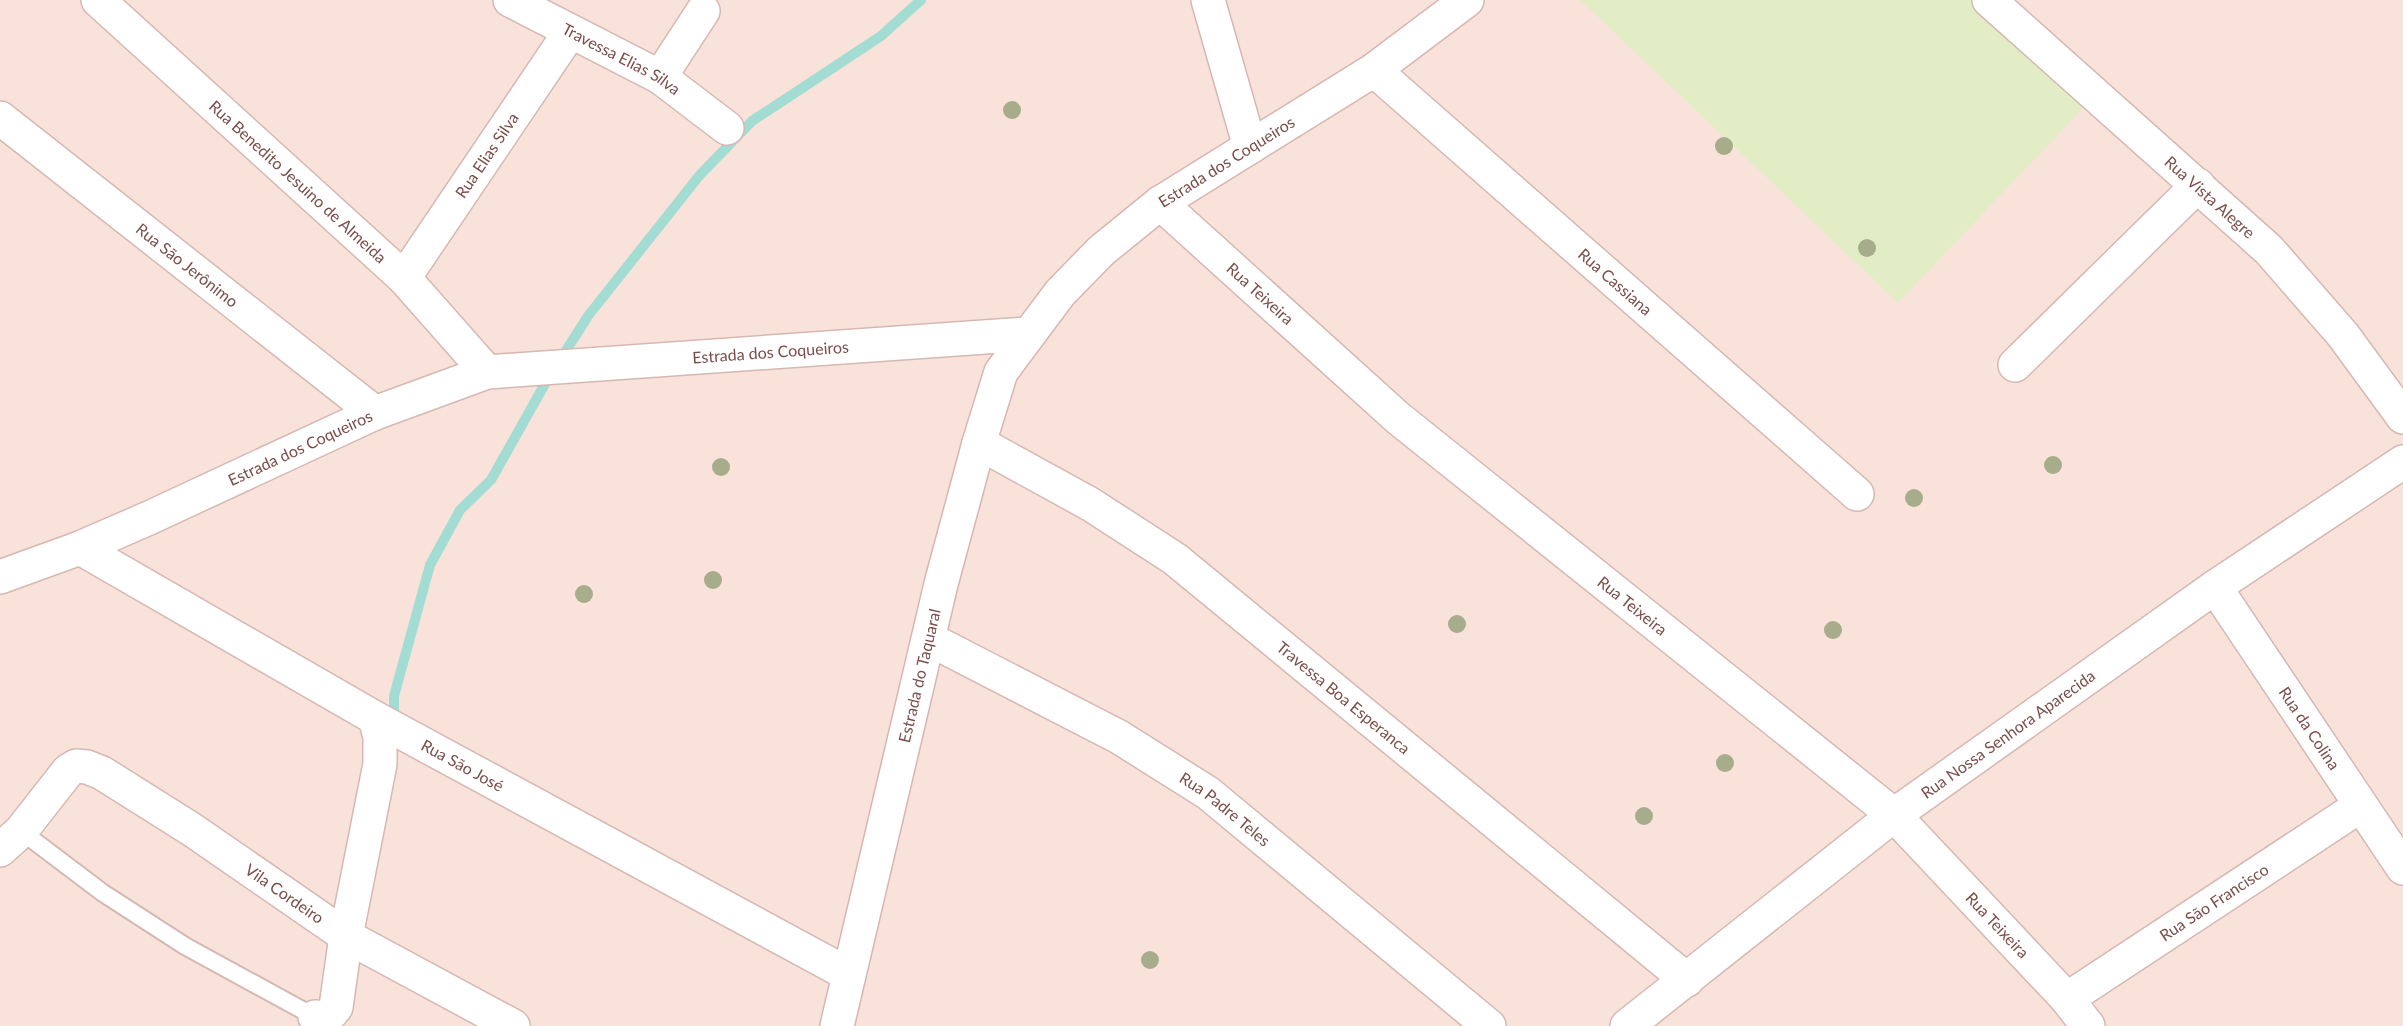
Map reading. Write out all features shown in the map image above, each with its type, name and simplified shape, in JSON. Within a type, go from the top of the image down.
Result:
[{"type":"street","name":"Rua Benedito Jesuino de Almeida","points":[[98,0],[404,278],[487,372]]},
{"type":"street","name":"Travessa Elias Silva","points":[[510,0],[660,77],[727,128]]},
{"type":"street","points":[[1208,0],[1250,147]]},
{"type":"street","name":"Estrada dos Coqueiros","points":[[0,577],[80,548],[375,413],[487,372],[1027,334],[1060,293],[1101,251],[1160,203],[1374,70],[1467,0]]},
{"type":"street","name":"Rua Vista Alegre","points":[[1989,0],[2269,250],[2343,335],[2403,417]]},
{"type":"street","points":[[660,77],[703,11]]},
{"type":"street","name":"Rua Elias Silva","points":[[404,278],[570,32]]},
{"type":"street","name":"Rua Cassiana","points":[[1374,70],[1857,494]]},
{"type":"street","name":"Rua São Jerônimo","points":[[0,118],[375,413]]},
{"type":"street","points":[[2015,365],[2198,185]]},
{"type":"street","name":"Rua Teixeira","points":[[1160,203],[1398,418],[1894,815],[2067,999],[2088,1026]]},
{"type":"street","name":"Estrada do Taquaral","points":[[837,1026],[929,639],[979,443],[1002,372],[1027,334]]},
{"type":"street","name":"Travessa Boa Esperanca","points":[[979,443],[1090,504],[1175,559],[1687,980]]},
{"type":"street","name":"Rua Nossa Senhora Aparecida","points":[[1627,1026],[1894,815],[2216,587],[2403,462]]},
{"type":"street","name":"Rua São José","points":[[80,548],[386,723],[848,974]]},
{"type":"street","name":"Rua da Colina","points":[[2216,587],[2403,868]]},
{"type":"street","name":"Rua Padre Teles","points":[[929,639],[1119,737],[1208,793],[1489,1026]]},
{"type":"street","points":[[315,1017],[327,1018],[336,1007],[346,936],[386,723]]},
{"type":"street","name":"Vila Cordeiro","points":[[11,840],[61,776],[76,766],[87,767],[102,773],[191,829],[346,936],[513,1026]]},
{"type":"street","name":"Rua São Francisco","points":[[2067,999],[2360,806]]},
{"type":"lane","points":[[11,840],[103,893],[185,946],[315,1017]]},
{"type":"shaded area","points":[[0,0],[2403,0],[2403,1026],[0,1026]]},
{"type":"green space","points":[[1580,0],[1980,0],[2088,103],[1898,303]]},
{"type":"waterway","points":[[560,360],[588,316],[699,176],[752,121],[881,36],[921,0]]},
{"type":"waterway","points":[[394,721],[394,696],[430,565],[460,510],[491,480],[551,373]]}]
